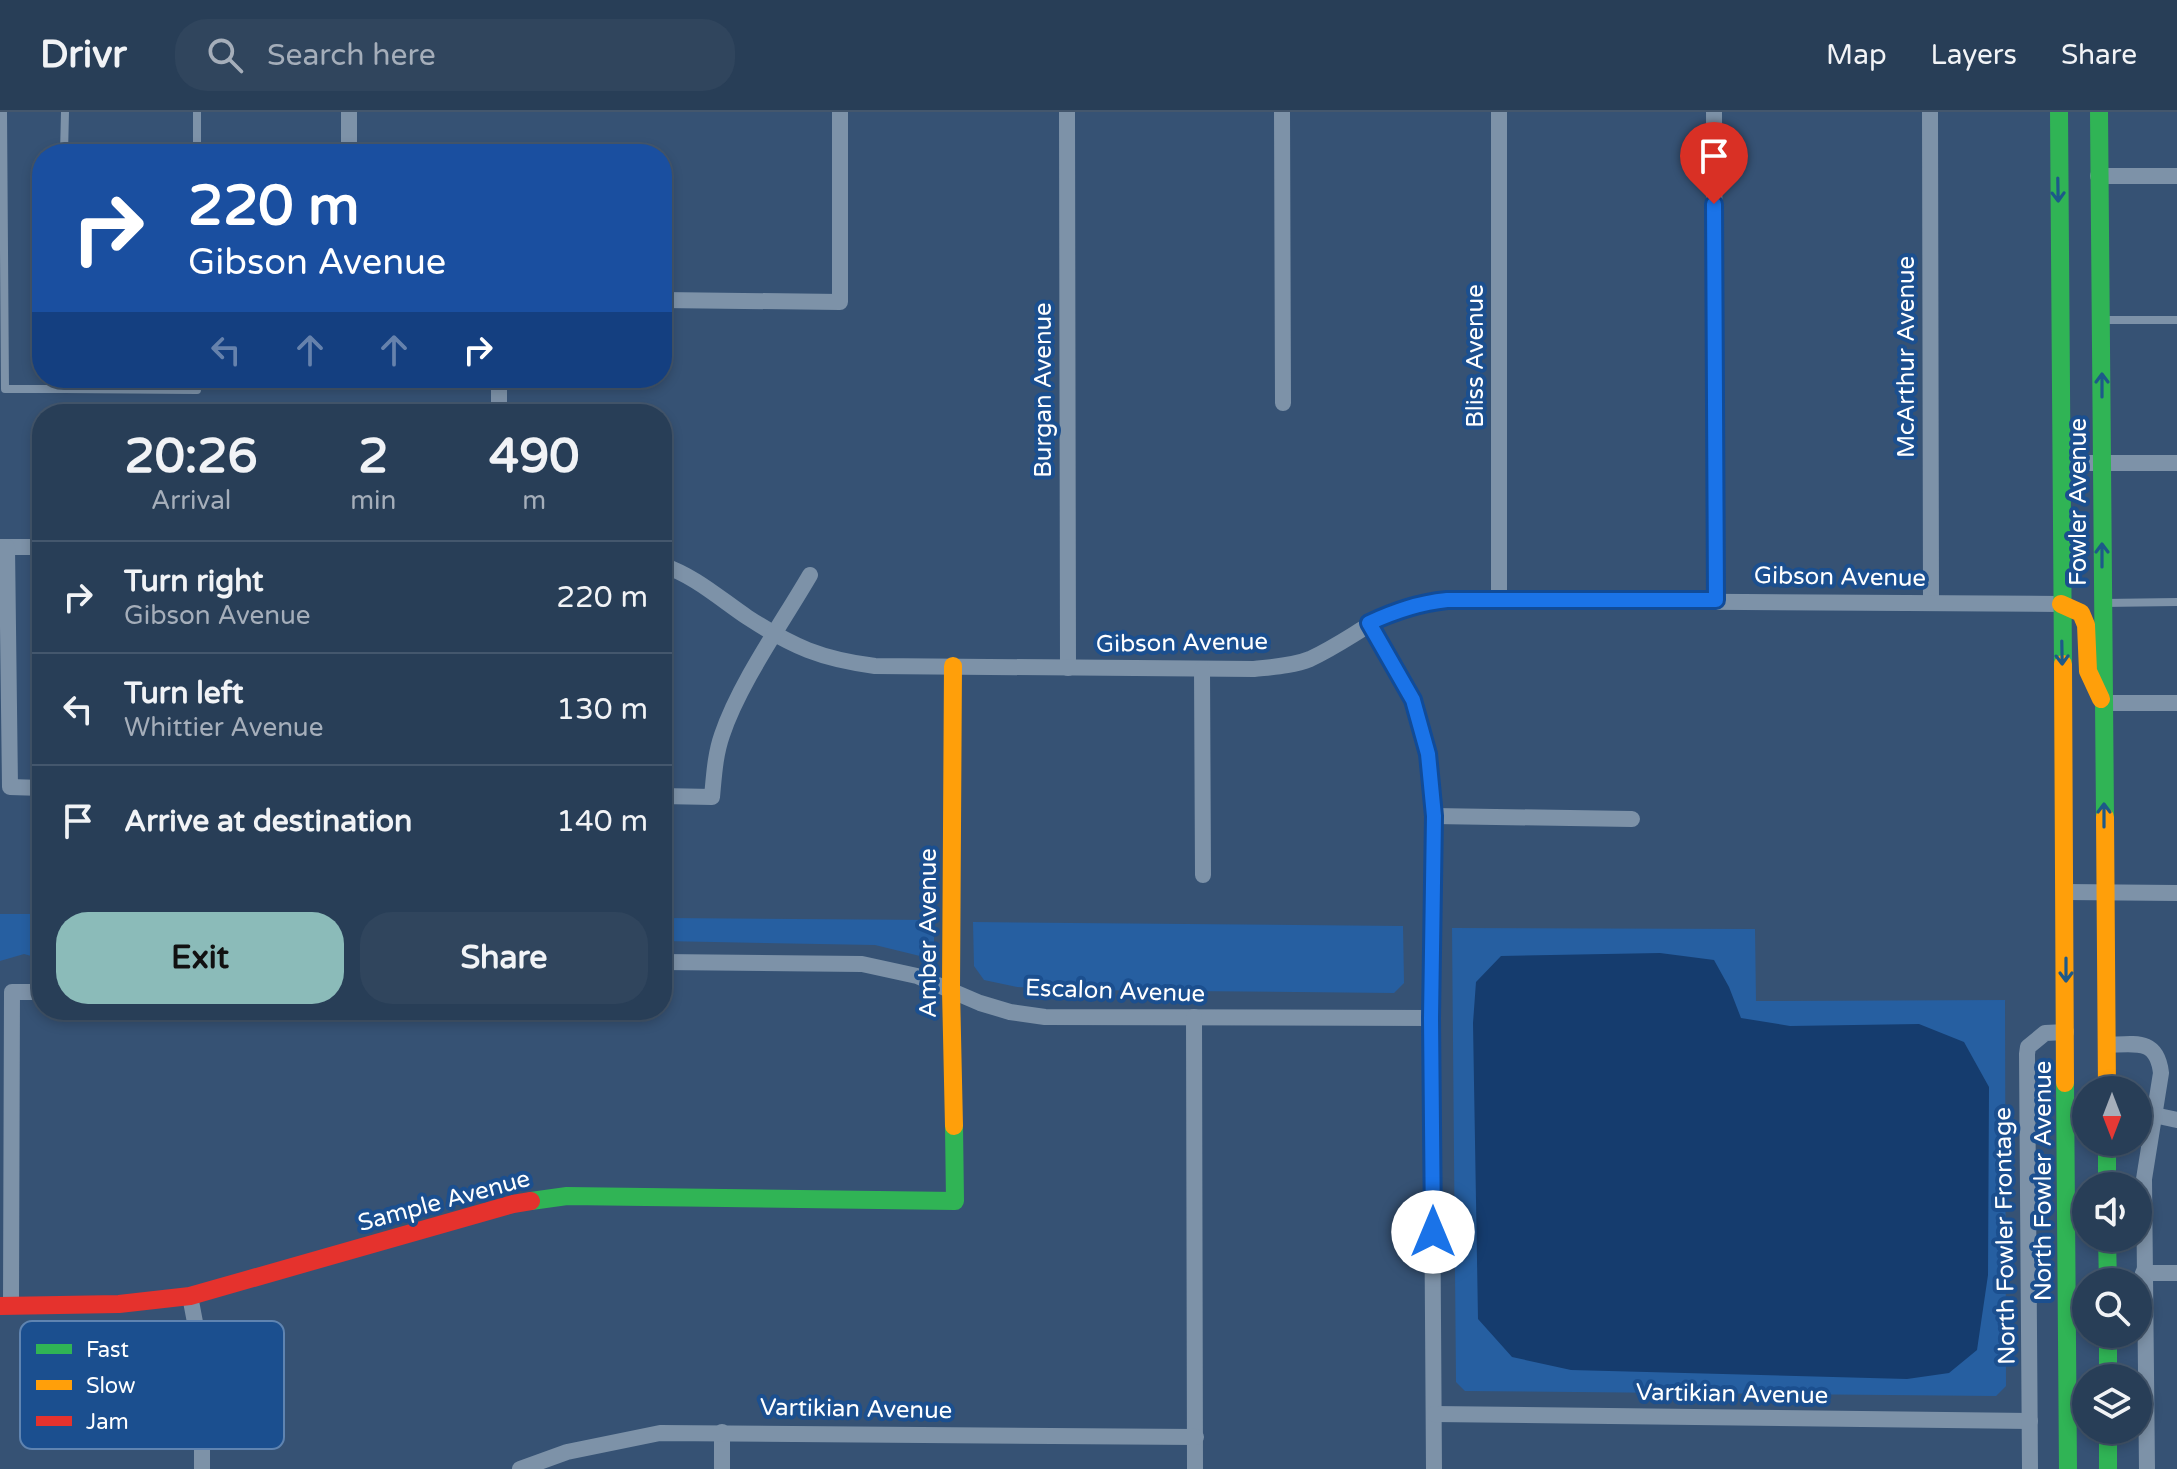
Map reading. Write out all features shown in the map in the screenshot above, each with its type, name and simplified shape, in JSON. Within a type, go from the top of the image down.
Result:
[{"type":"main road","name":"Fowler Avenue","points":[[2059,112],[2065,892]]},
{"type":"main road","name":"Fowler Avenue","points":[[2099,112],[2105,893]]},
{"type":"main road","points":[[2061,604],[2081,613],[2086,625],[2088,671],[2104,703]]},
{"type":"main road","name":"Amber Avenue","points":[[953,666],[951,990],[955,1201]]},
{"type":"main road","name":"North Fowler Avenue","points":[[2065,892],[2068,1469]]},
{"type":"main road","points":[[2105,893],[2107,1076]]},
{"type":"main road","name":"Sample Avenue","points":[[6,1306],[156,1302],[190,1296],[513,1204],[567,1196],[955,1201]]},
{"type":"main road","points":[[2108,1444],[2108,1469]]},
{"type":"street","points":[[349,112],[349,144]]},
{"type":"street","points":[[672,300],[840,302],[840,112]]},
{"type":"street","name":"Burgan Avenue","points":[[1067,112],[1068,668]]},
{"type":"street","points":[[1282,112],[1283,403]]},
{"type":"street","name":"Bliss Avenue","points":[[1499,112],[1499,600]]},
{"type":"street","points":[[1714,112],[1716,600]]},
{"type":"street","name":"McArthur Avenue","points":[[1930,112],[1931,602]]},
{"type":"street","points":[[2098,176],[2177,176]]},
{"type":"street","points":[[2063,463],[2177,463]]},
{"type":"street","points":[[32,547],[4,547],[10,787],[32,788]]},
{"type":"street","name":"Gibson Avenue","points":[[672,569],[691,578],[804,650],[837,661],[875,666],[1254,669],[1308,660],[1369,623],[1422,602],[1716,600],[2061,604]]},
{"type":"street","points":[[672,796],[712,797],[714,765],[736,702],[810,575]]},
{"type":"street","points":[[1369,623],[1413,700],[1428,754],[1434,816],[1431,1018],[1434,1469]]},
{"type":"street","points":[[1202,669],[1203,875]]},
{"type":"street","points":[[2104,703],[2177,703]]},
{"type":"street","points":[[1434,816],[1632,819]]},
{"type":"street","points":[[2065,892],[2177,893]]},
{"type":"street","name":"Escalon Avenue","points":[[672,962],[862,964],[917,976],[1000,1009],[1045,1017],[1431,1018]]},
{"type":"street","points":[[6,1306],[12,992],[32,992]]},
{"type":"street","points":[[1194,1017],[1195,1469]]},
{"type":"street","name":"North Fowler Frontage","points":[[2030,1469],[2027,1054],[2028,1047],[2045,1033],[2066,1032]]},
{"type":"street","points":[[2107,1045],[2143,1045],[2154,1050],[2161,1073],[2144,1179],[2143,1268]]},
{"type":"street","points":[[2154,1115],[2177,1120]]},
{"type":"street","points":[[2152,1273],[2177,1273]]},
{"type":"street","points":[[190,1296],[195,1321]]},
{"type":"street","points":[[2145,1348],[2147,1469]]},
{"type":"street","name":"Vartikian Avenue","points":[[1434,1414],[2030,1421]]},
{"type":"street","points":[[722,1432],[722,1469]]},
{"type":"street","name":"Vartikian Avenue","points":[[520,1469],[567,1452],[660,1433],[1196,1437]]},
{"type":"lane","points":[[3,112],[5,389],[197,388]]},
{"type":"lane","points":[[64,144],[65,112]]},
{"type":"lane","points":[[197,112],[197,144]]},
{"type":"lane","points":[[2101,320],[2177,320]]},
{"type":"lane","points":[[2102,603],[2177,602]]},
{"type":"shaded area","points":[[0,914],[32,914],[32,956],[24,954],[0,961]]},
{"type":"shaded area","points":[[672,918],[934,920],[934,944],[920,956],[875,945],[672,941]]},
{"type":"shaded area","points":[[973,922],[1403,926],[1404,983],[1394,993],[1017,987],[984,980],[974,966]]},
{"type":"shaded area","points":[[1452,928],[1755,929],[1756,1001],[2005,1000],[2006,1386],[1996,1396],[1465,1391],[1456,1382]]},
{"type":"shaded area","points":[[1660,953],[1714,960],[1741,1018],[1790,1026],[1919,1024],[1964,1042],[1989,1087],[1988,1275],[1977,1350],[1949,1373],[1907,1379],[1571,1370],[1512,1357],[1478,1319],[1473,1023],[1476,982],[1501,956]]},
{"type":"traffic: fast","points":[[2059,112],[2063,664]]},
{"type":"traffic: fast","points":[[2099,112],[2105,817]]},
{"type":"traffic: fast","points":[[2065,1083],[2068,1469]]},
{"type":"traffic: fast","points":[[531,1201],[567,1196],[955,1201],[954,1126]]},
{"type":"traffic: fast","points":[[2107,1156],[2107,1172]]},
{"type":"traffic: fast","points":[[2107,1252],[2108,1268]]},
{"type":"traffic: fast","points":[[2108,1348],[2108,1364]]},
{"type":"traffic: fast","points":[[2108,1444],[2108,1469]]},
{"type":"traffic: slow","points":[[2061,604],[2081,613],[2086,625],[2088,671],[2101,699]]},
{"type":"traffic: slow","points":[[2063,664],[2065,1083]]},
{"type":"traffic: slow","points":[[953,666],[951,990],[954,1126]]},
{"type":"traffic: slow","points":[[2105,817],[2107,1076]]},
{"type":"traffic: jam","points":[[0,1306],[119,1304],[190,1296],[531,1201]]},
{"type":"route","points":[[1433,1232],[1431,1018],[1434,816],[1428,754],[1413,700],[1369,623],[1422,602],[1447,600],[1716,600],[1714,204]]}]
